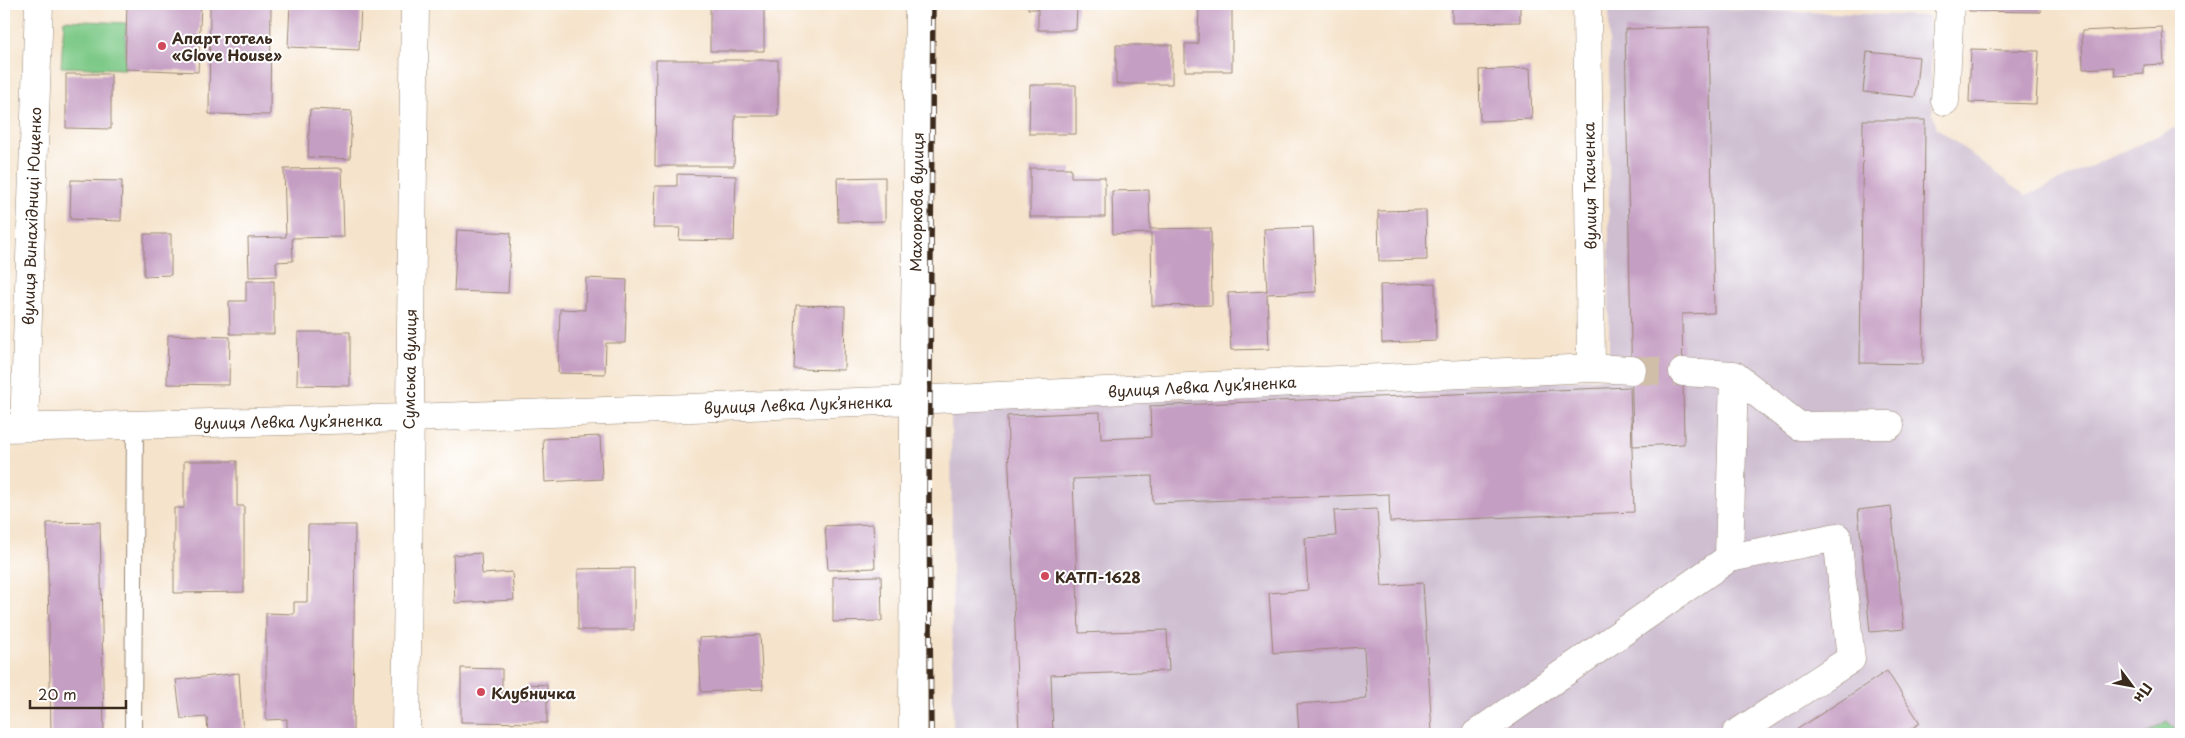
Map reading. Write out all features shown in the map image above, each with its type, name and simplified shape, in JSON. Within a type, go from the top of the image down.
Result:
[{"type":"street","name":"вулиця Винахідниці Ющенко","points":[[14,428],[39,4]]},
{"type":"street","name":"Сумська вулиця","points":[[406,734],[415,4]]},
{"type":"street","name":"Махоркова вулиця","points":[[913,734],[914,400],[919,4]]},
{"type":"street","name":"вулиця Ткаченка","points":[[1587,4],[1591,368]]},
{"type":"street","points":[[1944,101],[1950,4]]},
{"type":"street","name":"вулиця Левка Лукʼяненка","points":[[14,428],[409,418],[914,400],[1591,368],[1632,370]]},
{"type":"street","points":[[1683,372],[1734,375],[1800,426],[1890,425]]},
{"type":"street","points":[[1730,558],[1734,375]]},
{"type":"street","points":[[1476,734],[1730,558],[1837,537],[1851,659],[1736,734]]},
{"type":"lane","points":[[134,734],[135,425]]},
{"type":"shaded area","points":[[1609,6],[1929,16],[1933,113],[1937,128],[2026,196],[2181,125],[2181,734],[2167,722],[2146,734],[953,734],[951,409],[1609,378]]},
{"type":"green space","points":[[64,20],[126,23],[125,69],[61,67]]},
{"type":"green space","points":[[2167,721],[2179,734],[2146,734]]},
{"type":"building","name":"Апарт готель «Glove House»","points":[[127,4],[201,4],[198,72],[125,69]]},
{"type":"building","points":[[210,4],[271,4],[270,115],[209,114]]},
{"type":"building","points":[[290,4],[361,4],[359,50],[288,47]]},
{"type":"building","points":[[710,4],[764,4],[764,51],[710,51]]},
{"type":"building","points":[[1028,4],[1077,4],[1076,30],[1038,30],[1038,9],[1028,9]]},
{"type":"building","points":[[1199,4],[1232,4],[1232,71],[1185,71],[1185,44],[1198,44]]},
{"type":"building","points":[[1452,4],[1520,4],[1520,22],[1452,23]]},
{"type":"building","points":[[1969,4],[2041,4],[2041,12],[1969,11]]},
{"type":"building","points":[[2054,4],[2086,4],[2086,5],[2054,6]]},
{"type":"building","points":[[1709,27],[1714,313],[1682,314],[1684,444],[1633,446],[1625,29]]},
{"type":"building","points":[[2162,27],[2164,64],[2144,65],[2144,74],[2115,76],[2114,67],[2083,69],[2082,31]]},
{"type":"building","points":[[1116,45],[1172,45],[1172,84],[1116,84]]},
{"type":"building","points":[[1971,49],[2039,51],[2036,104],[1969,102]]},
{"type":"building","points":[[1867,52],[1919,57],[1915,97],[1863,92]]},
{"type":"building","points":[[656,60],[778,60],[778,116],[735,116],[734,166],[655,166]]},
{"type":"building","points":[[1530,68],[1532,119],[1480,121],[1479,70]]},
{"type":"building","points":[[66,74],[111,74],[111,129],[66,128]]},
{"type":"building","points":[[1030,85],[1076,85],[1076,134],[1029,134]]},
{"type":"building","points":[[310,109],[352,111],[350,159],[308,157]]},
{"type":"building","points":[[1863,120],[1925,120],[1923,364],[1860,363]]},
{"type":"building","points":[[342,168],[344,237],[292,238],[293,261],[276,262],[277,276],[249,277],[248,238],[286,237],[284,169]]},
{"type":"building","points":[[1030,168],[1071,168],[1071,177],[1105,177],[1105,217],[1030,217]]},
{"type":"building","points":[[677,174],[736,176],[734,241],[679,240],[680,228],[653,228],[655,186],[677,186]]},
{"type":"building","points":[[885,177],[885,221],[838,222],[837,178]]},
{"type":"building","points":[[71,180],[122,181],[121,221],[70,219]]},
{"type":"building","points":[[1149,190],[1150,229],[1211,228],[1212,305],[1152,306],[1151,233],[1113,234],[1112,191]]},
{"type":"building","points":[[1426,210],[1427,260],[1379,261],[1378,211]]},
{"type":"building","points":[[1313,227],[1316,292],[1267,294],[1269,349],[1231,350],[1228,293],[1267,291],[1264,229]]},
{"type":"building","points":[[457,230],[511,233],[508,293],[454,291]]},
{"type":"building","points":[[144,234],[171,234],[171,275],[144,276]]},
{"type":"building","points":[[586,278],[627,280],[625,343],[606,343],[605,374],[558,373],[560,309],[585,310]]},
{"type":"building","points":[[246,281],[274,281],[274,334],[230,334],[229,301],[246,301]]},
{"type":"building","points":[[1435,283],[1436,341],[1382,343],[1380,285]]},
{"type":"building","points":[[796,305],[845,306],[844,370],[794,369]]},
{"type":"building","points":[[298,332],[350,332],[350,386],[297,385]]},
{"type":"building","points":[[168,335],[230,337],[229,385],[167,384]]},
{"type":"building","name":"КАТП-1628","points":[[1630,387],[1634,512],[1390,522],[1389,494],[1153,503],[1152,476],[1073,479],[1079,633],[1167,630],[1169,671],[1051,675],[1053,734],[1019,734],[1007,416],[1100,412],[1101,439],[1151,437],[1150,406]]},
{"type":"building","points":[[600,436],[602,479],[545,482],[543,439]]},
{"type":"building","points":[[184,461],[237,461],[237,506],[244,506],[244,592],[174,593],[174,508],[184,508]]},
{"type":"building","points":[[1891,506],[1904,629],[1870,632],[1858,510]]},
{"type":"building","points":[[1377,509],[1382,586],[1423,583],[1432,732],[1299,734],[1297,704],[1367,699],[1364,647],[1273,653],[1269,593],[1308,590],[1305,538],[1336,536],[1334,511]]},
{"type":"building","points":[[100,522],[104,734],[51,734],[47,523]]},
{"type":"building","points":[[873,524],[875,568],[828,570],[825,526]]},
{"type":"building","points":[[308,525],[355,525],[353,734],[287,734],[287,719],[266,720],[266,613],[294,614],[294,602],[307,602]]},
{"type":"building","points":[[481,553],[482,574],[512,572],[514,600],[455,603],[453,555]]},
{"type":"building","points":[[634,568],[634,630],[578,630],[578,569]]},
{"type":"building","points":[[881,576],[882,621],[833,622],[833,577]]},
{"type":"building","points":[[760,635],[763,689],[701,692],[699,638]]},
{"type":"building","name":"Клубничка","points":[[461,668],[502,669],[502,698],[527,699],[527,684],[547,685],[547,723],[461,722]]},
{"type":"building","points":[[1887,671],[1920,723],[1903,734],[1790,734]]},
{"type":"building","points":[[239,673],[243,734],[208,734],[207,717],[181,719],[176,680]]},
{"type":"tunnel","points":[[1632,370],[1683,372]]},
{"type":"railway","points":[[931,734],[929,499],[933,4]]},
{"type":"place","name":"Апарт готель «Glove House»","points":[[162,46]]},
{"type":"place","name":"КАТП-1628","points":[[1045,576]]},
{"type":"place","name":"Клубничка","points":[[481,692]]}]
